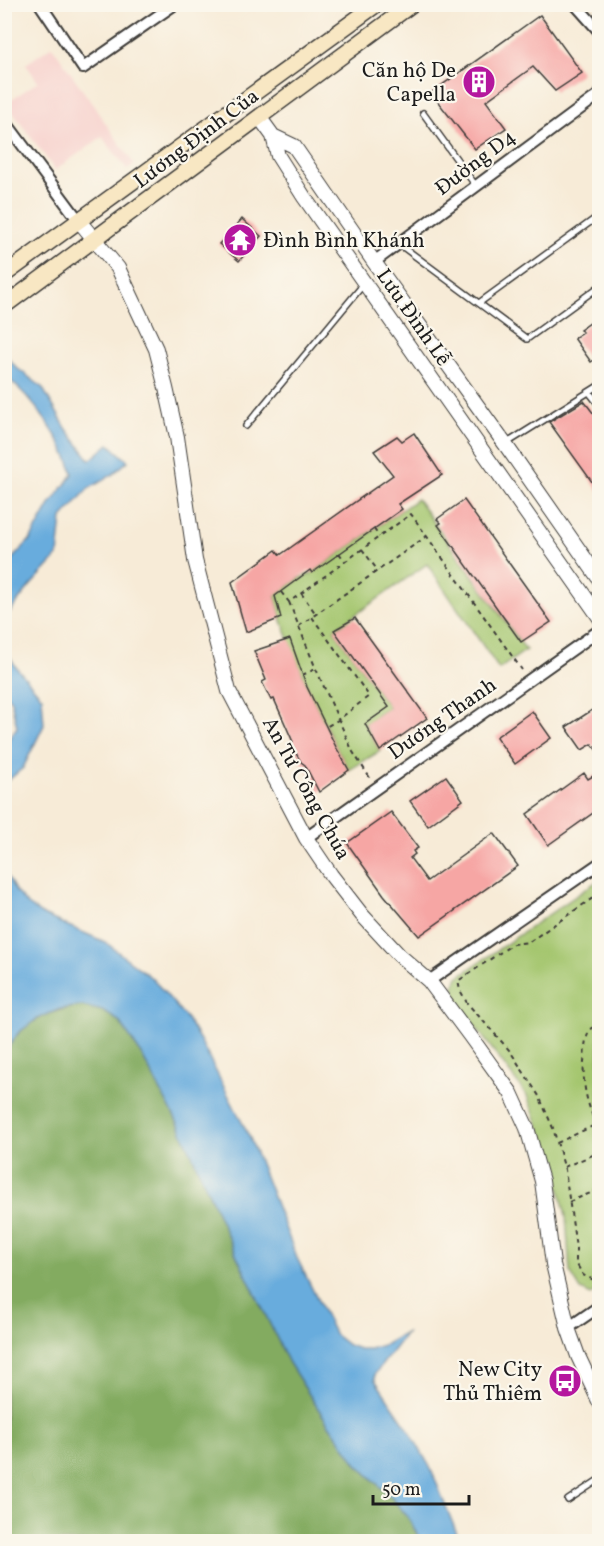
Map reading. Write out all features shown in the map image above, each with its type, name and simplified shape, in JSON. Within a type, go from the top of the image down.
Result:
[{"type":"main road","name":"Lương Định Của","points":[[4,275],[377,4]]},
{"type":"main road","name":"Lương Định Của","points":[[4,306],[412,4]]},
{"type":"street","points":[[40,4],[83,68],[176,4]]},
{"type":"street","points":[[575,4],[600,32]]},
{"type":"street","name":"Đường D4","points":[[374,262],[600,94]]},
{"type":"street","points":[[260,117],[273,136]]},
{"type":"street","points":[[4,120],[80,221]]},
{"type":"street","name":"Lưu Đình Lễ","points":[[273,136],[294,146],[600,580]]},
{"type":"street","name":"Lưu Đình Lễ","points":[[273,136],[278,156],[304,197],[600,618]]},
{"type":"street","name":"An Tư Công Chúa","points":[[80,221],[118,268],[156,349],[177,437],[195,560],[229,691],[306,838],[331,874],[362,915],[399,955],[429,981],[511,1094],[527,1128],[542,1181],[552,1264],[568,1328],[600,1403]]},
{"type":"street","name":"Dương Thanh","points":[[306,838],[600,630]]},
{"type":"street","points":[[429,981],[600,863]]},
{"type":"street","points":[[568,1328],[600,1306]]},
{"type":"lane","points":[[423,113],[476,186]]},
{"type":"lane","points":[[479,303],[600,215]]},
{"type":"lane","points":[[399,244],[527,339],[600,285]]},
{"type":"lane","points":[[246,426],[364,284]]},
{"type":"lane","points":[[505,444],[600,385]]},
{"type":"lane","points":[[589,392],[600,406]]},
{"type":"lane","points":[[568,1500],[600,1479]]},
{"type":"path","points":[[289,602],[411,514],[529,680]]},
{"type":"path","points":[[374,530],[379,537]]},
{"type":"path","points":[[299,626],[427,536]]},
{"type":"path","points":[[362,549],[378,571]]},
{"type":"path","points":[[339,554],[345,561]]},
{"type":"path","points":[[280,592],[289,602],[353,752],[377,788]]},
{"type":"path","points":[[301,593],[316,614]]},
{"type":"path","points":[[312,617],[369,696],[326,727]]},
{"type":"path","points":[[302,675],[316,669]]},
{"type":"path","points":[[599,895],[529,942],[513,944],[458,981],[467,1003],[510,1051],[530,1081],[543,1107],[553,1128],[564,1167],[576,1248],[576,1263],[583,1275],[594,1280],[600,1279]]},
{"type":"path","points":[[600,1019],[589,1032],[584,1046],[583,1073],[583,1083],[593,1119],[600,1131]]},
{"type":"path","points":[[557,1143],[596,1124]]},
{"type":"path","points":[[564,1167],[600,1152]]},
{"type":"path","points":[[569,1202],[600,1189]]},
{"type":"shaded area","points":[[52,46],[134,164],[127,169],[102,137],[55,170],[6,103],[38,82],[26,64]]},
{"type":"green space","points":[[417,499],[526,650],[499,669],[427,564],[334,630],[389,707],[365,724],[380,751],[349,770],[307,687],[275,596],[297,580],[312,573]]},
{"type":"green space","points":[[599,880],[600,1290],[591,1295],[581,1290],[570,1272],[566,1216],[554,1165],[527,1096],[457,1004],[454,986],[458,977]]},
{"type":"green space","points":[[82,1006],[103,1011],[119,1021],[141,1054],[179,1125],[232,1246],[289,1363],[357,1464],[408,1517],[421,1541],[5,1542],[5,1053],[17,1035],[33,1022],[56,1011]]},
{"type":"water","points":[[4,354],[17,368],[42,387],[66,428],[90,460],[109,444],[128,461],[112,475],[88,489],[62,518],[58,556],[5,618],[5,566],[30,540],[51,503],[73,474],[69,461],[46,420],[5,376]]},
{"type":"water","points":[[4,647],[16,667],[42,697],[44,725],[23,768],[5,783],[5,744],[17,727],[11,701],[5,693]]},
{"type":"water","points":[[4,870],[16,892],[28,905],[43,915],[105,942],[153,979],[187,1019],[250,1138],[297,1258],[335,1335],[348,1345],[359,1349],[370,1349],[386,1344],[407,1332],[375,1374],[375,1380],[407,1427],[430,1467],[460,1541],[421,1541],[408,1517],[357,1464],[321,1413],[289,1363],[232,1246],[179,1125],[141,1054],[119,1021],[103,1011],[82,1006],[60,1009],[37,1019],[18,1033],[5,1053]]},
{"type":"building","name":"Căn hộ De Capella","points":[[540,15],[582,73],[555,91],[533,67],[486,101],[506,128],[475,149],[431,93]]},
{"type":"building","name":"Đình Bình Khánh","points":[[242,219],[261,236],[239,261],[219,244]]},
{"type":"building","points":[[600,316],[600,356],[591,362],[574,338],[583,332],[580,330]]},
{"type":"building","points":[[584,401],[600,422],[600,493],[549,422]]},
{"type":"building","points":[[414,433],[442,475],[398,504],[402,509],[312,573],[310,570],[275,596],[281,618],[246,632],[232,582],[276,550],[280,555],[393,475],[374,451],[397,436],[402,441]]},
{"type":"building","points":[[464,500],[551,622],[521,642],[438,525],[441,523],[437,519]]},
{"type":"building","points":[[355,618],[427,718],[380,751],[365,724],[389,707],[334,630]]},
{"type":"building","points":[[290,639],[307,687],[349,770],[319,792],[291,745],[293,742],[274,699],[271,700],[262,682],[266,680],[254,651]]},
{"type":"building","points":[[600,705],[600,755],[592,744],[582,750],[566,727]]},
{"type":"building","points":[[532,711],[551,738],[515,764],[496,737]]},
{"type":"building","points":[[600,772],[600,808],[548,845],[527,814],[584,773],[588,779]]},
{"type":"building","points":[[446,776],[463,800],[428,826],[410,801]]},
{"type":"building","points":[[391,812],[418,848],[413,851],[415,854],[410,858],[427,881],[494,833],[518,866],[419,936],[384,895],[347,843]]},
{"type":"place","name":"Căn hộ De Capella","points":[[479,82]]},
{"type":"place","name":"Đình Bình Khánh","points":[[240,240]]},
{"type":"place","name":"New City Thủ Thiêm","points":[[565,1381]]}]
